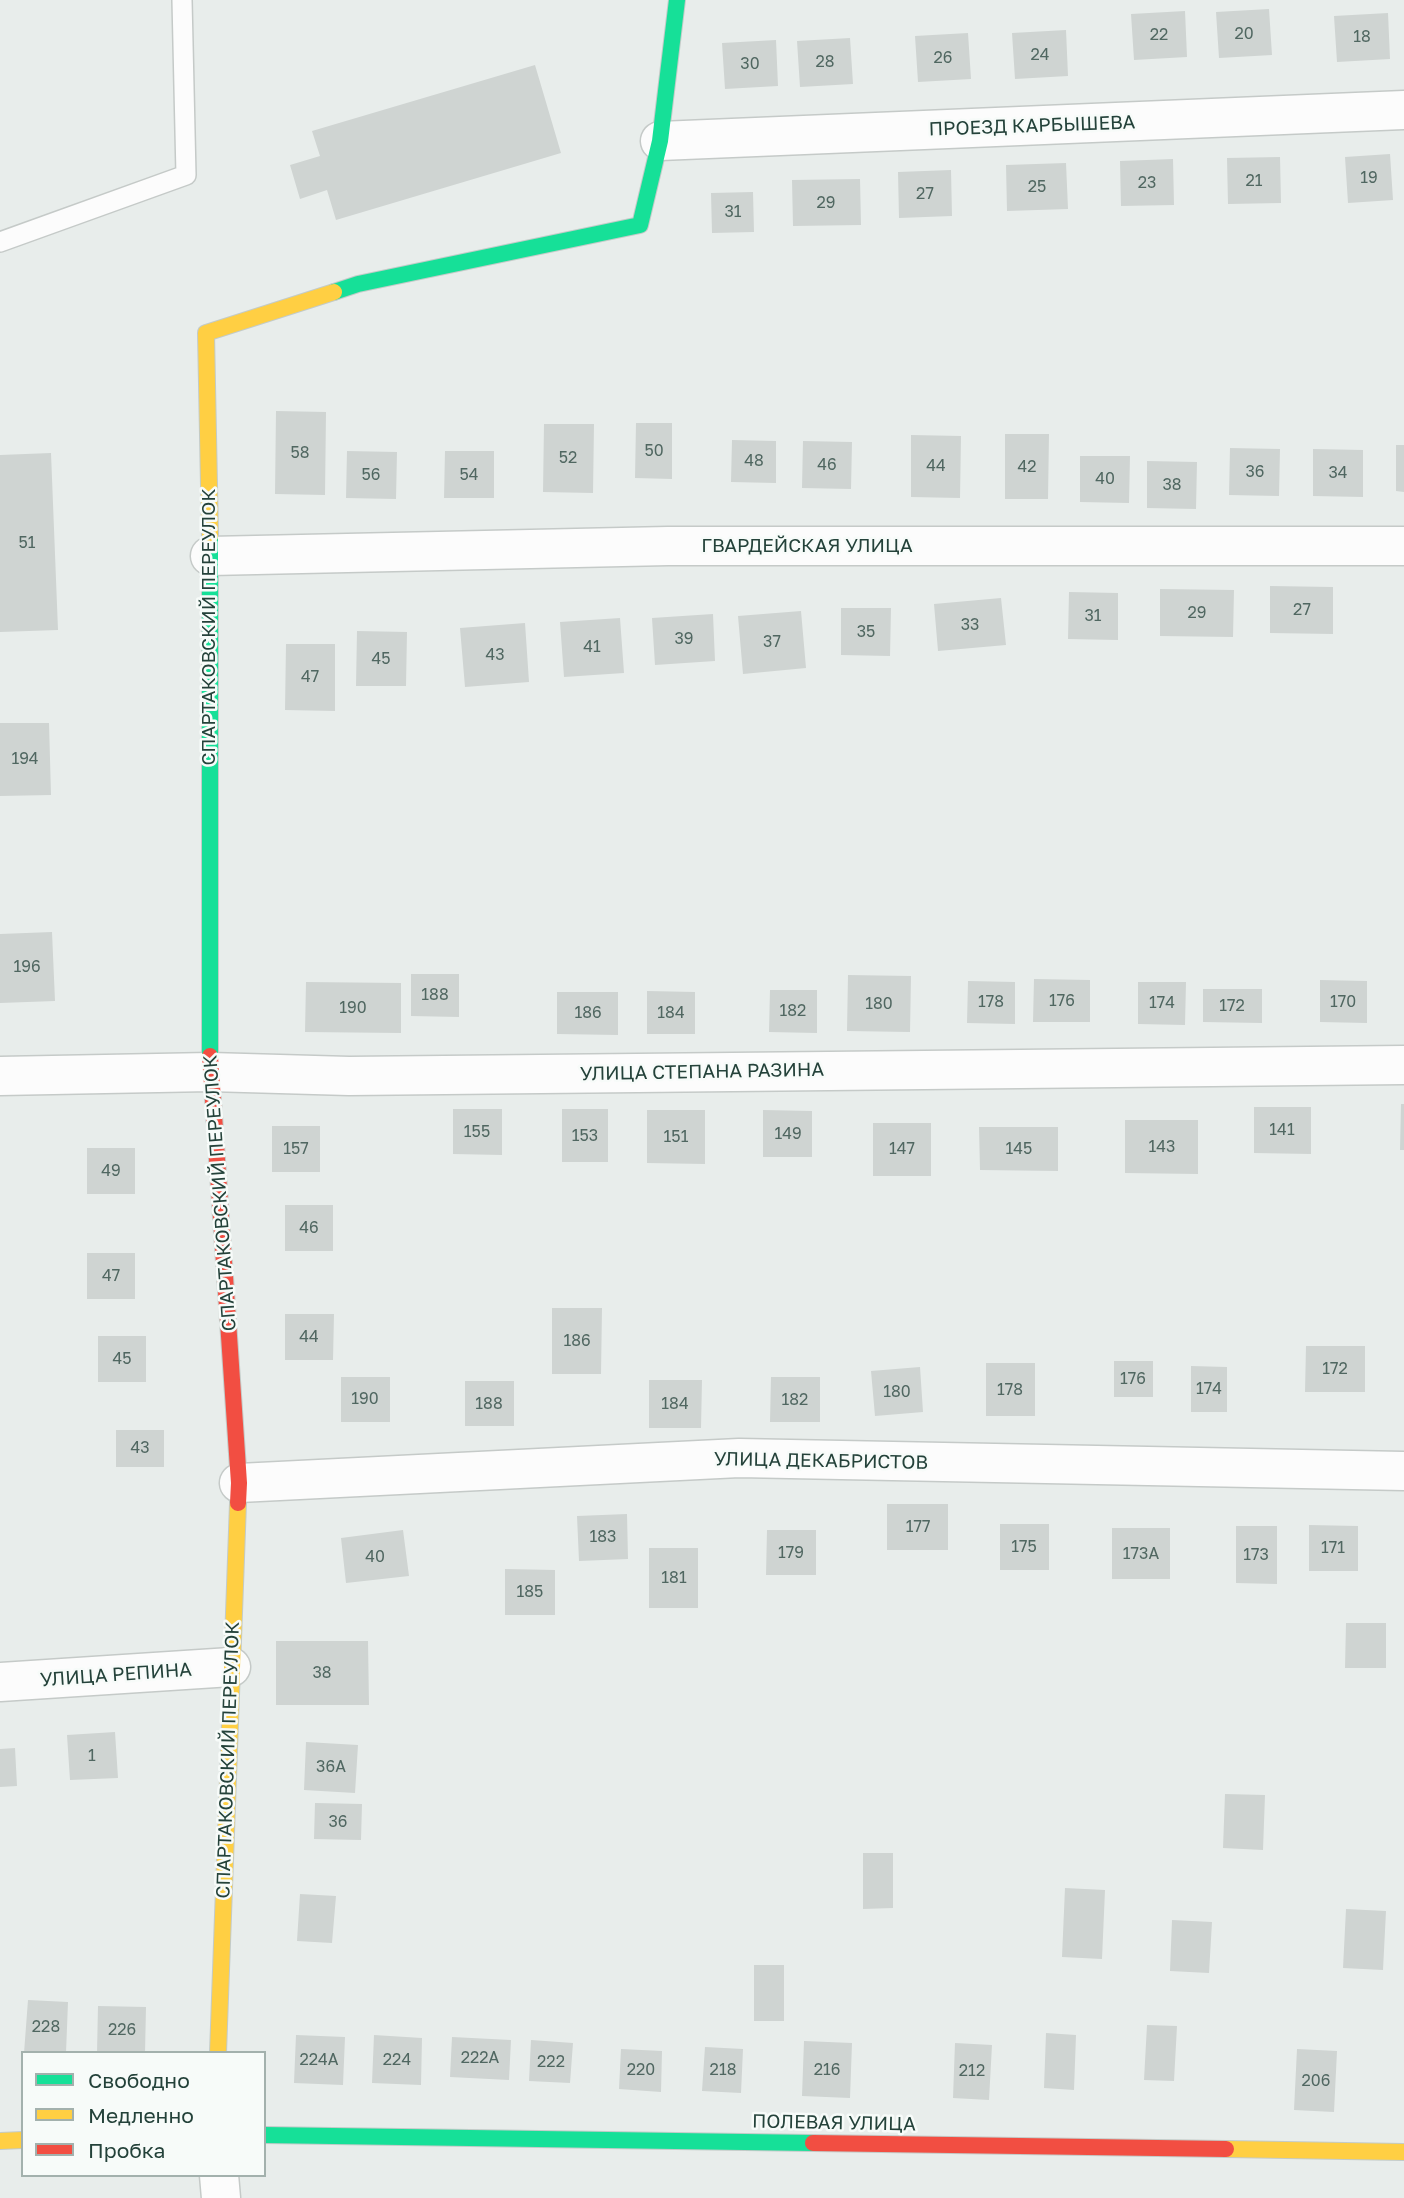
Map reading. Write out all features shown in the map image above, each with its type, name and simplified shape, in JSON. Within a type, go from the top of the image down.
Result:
[{"type":"street","points":[[660,141],[677,0]]},
{"type":"street","name":"ПРОЕЗД КАРБЫШЕВА","points":[[660,141],[1404,110]]},
{"type":"street","name":"СПАРТАКОВСКИЙ ПЕРЕУЛОК","points":[[218,2051],[239,1483],[210,1072],[210,556],[206,333],[358,284],[640,225],[660,141]]},
{"type":"street","name":"ГВАРДЕЙСКАЯ УЛИЦА","points":[[210,556],[668,546],[1404,546]]},
{"type":"street","name":"УЛИЦА СТЕПАНА РАЗИНА","points":[[0,1076],[210,1072],[349,1076],[1404,1065]]},
{"type":"street","name":"УЛИЦА ДЕКАБРИСТОВ","points":[[239,1483],[739,1458],[1404,1471]]},
{"type":"street","name":"УЛИЦА РЕПИНА","points":[[0,1682],[231,1667]]},
{"type":"street","name":"ПОЛЕВАЯ УЛИЦА","points":[[266,2135],[1404,2152]]},
{"type":"street","points":[[0,2141],[21,2140]]},
{"type":"street","points":[[219,2177],[221,2198]]},
{"type":"lane","points":[[0,242],[186,175],[182,0]]},
{"type":"building","points":[[1269,9],[1272,55],[1219,58],[1216,12]]},
{"type":"building","points":[[1185,11],[1187,57],[1134,60],[1131,14]]},
{"type":"building","points":[[1388,13],[1390,59],[1337,62],[1334,16]]},
{"type":"building","points":[[1066,30],[1068,76],[1015,79],[1012,33]]},
{"type":"building","points":[[968,33],[971,79],[918,82],[915,36]]},
{"type":"building","points":[[850,38],[853,84],[800,87],[797,41]]},
{"type":"building","points":[[776,40],[778,86],[725,89],[722,43]]},
{"type":"building","points":[[535,65],[561,153],[336,220],[327,190],[300,199],[290,165],[320,156],[312,131]]},
{"type":"building","points":[[1390,154],[1393,200],[1348,203],[1345,157]]},
{"type":"building","points":[[1280,157],[1281,203],[1228,204],[1227,158]]},
{"type":"building","points":[[1173,159],[1174,205],[1121,206],[1120,161]]},
{"type":"building","points":[[1066,163],[1068,209],[1007,211],[1006,165]]},
{"type":"building","points":[[951,170],[952,216],[899,218],[898,172]]},
{"type":"building","points":[[860,179],[861,225],[793,226],[792,180]]},
{"type":"building","points":[[753,192],[754,232],[712,233],[711,193]]},
{"type":"building","points":[[276,411],[326,412],[325,495],[275,494]]},
{"type":"building","points":[[636,423],[672,423],[672,479],[635,478]]},
{"type":"building","points":[[544,424],[594,424],[593,493],[543,492]]},
{"type":"building","points":[[1005,434],[1049,434],[1048,499],[1005,499]]},
{"type":"building","points":[[911,435],[961,436],[960,498],[911,497]]},
{"type":"building","points":[[732,440],[776,441],[776,483],[731,482]]},
{"type":"building","points":[[803,441],[852,442],[851,489],[802,488]]},
{"type":"building","points":[[1396,445],[1404,445],[1404,492],[1396,491]]},
{"type":"building","points":[[1230,448],[1280,449],[1279,496],[1229,495]]},
{"type":"building","points":[[1313,449],[1363,450],[1363,497],[1313,496]]},
{"type":"building","points":[[347,451],[397,452],[396,499],[346,498]]},
{"type":"building","points":[[445,451],[494,451],[494,498],[444,498]]},
{"type":"building","points":[[51,453],[58,630],[0,632],[0,455]]},
{"type":"building","points":[[1080,456],[1130,456],[1129,503],[1080,502]]},
{"type":"building","points":[[1147,461],[1197,462],[1196,509],[1147,508]]},
{"type":"building","points":[[1270,586],[1333,587],[1333,634],[1270,633]]},
{"type":"building","points":[[1160,589],[1234,590],[1233,637],[1160,636]]},
{"type":"building","points":[[1069,592],[1118,593],[1118,640],[1068,639]]},
{"type":"building","points":[[1001,598],[1006,645],[938,651],[934,604]]},
{"type":"building","points":[[841,608],[891,608],[890,656],[841,655]]},
{"type":"building","points":[[801,611],[806,668],[743,674],[738,616]]},
{"type":"building","points":[[713,614],[715,661],[655,665],[652,618]]},
{"type":"building","points":[[620,618],[624,673],[564,677],[560,622]]},
{"type":"building","points":[[525,623],[529,682],[465,687],[460,628]]},
{"type":"building","points":[[357,631],[407,632],[406,686],[356,686]]},
{"type":"building","points":[[286,644],[335,644],[335,711],[285,710]]},
{"type":"building","points":[[0,723],[49,723],[51,795],[0,796]]},
{"type":"building","points":[[52,932],[55,1001],[0,1003],[0,934]]},
{"type":"building","points":[[411,974],[459,974],[459,1017],[411,1016]]},
{"type":"building","points":[[848,975],[911,976],[910,1032],[847,1031]]},
{"type":"building","points":[[1034,979],[1090,980],[1090,1022],[1033,1022]]},
{"type":"building","points":[[1320,980],[1367,981],[1367,1023],[1320,1022]]},
{"type":"building","points":[[968,981],[1015,982],[1015,1024],[967,1023]]},
{"type":"building","points":[[306,982],[401,983],[401,1033],[305,1032]]},
{"type":"building","points":[[1138,982],[1186,982],[1185,1025],[1138,1024]]},
{"type":"building","points":[[1203,989],[1262,989],[1262,1023],[1203,1022]]},
{"type":"building","points":[[770,990],[817,990],[817,1033],[769,1032]]},
{"type":"building","points":[[647,991],[695,992],[695,1034],[647,1034]]},
{"type":"building","points":[[557,992],[618,992],[618,1035],[557,1034]]},
{"type":"building","points":[[1401,1104],[1404,1104],[1404,1150],[1400,1150]]},
{"type":"building","points":[[1254,1107],[1311,1107],[1311,1154],[1254,1153]]},
{"type":"building","points":[[453,1109],[502,1109],[502,1155],[453,1154]]},
{"type":"building","points":[[562,1109],[608,1109],[608,1162],[562,1162]]},
{"type":"building","points":[[647,1110],[705,1110],[705,1164],[647,1163]]},
{"type":"building","points":[[763,1110],[812,1111],[812,1157],[763,1157]]},
{"type":"building","points":[[1125,1120],[1198,1120],[1198,1174],[1125,1173]]},
{"type":"building","points":[[873,1123],[931,1123],[931,1176],[873,1176]]},
{"type":"building","points":[[272,1126],[320,1126],[320,1172],[272,1172]]},
{"type":"building","points":[[979,1127],[1058,1127],[1058,1171],[980,1170]]},
{"type":"building","points":[[87,1148],[135,1148],[135,1194],[87,1194]]},
{"type":"building","points":[[285,1205],[333,1205],[333,1251],[285,1251]]},
{"type":"building","points":[[87,1253],[135,1253],[135,1299],[87,1299]]},
{"type":"building","points":[[552,1308],[602,1308],[601,1374],[552,1374]]},
{"type":"building","points":[[285,1314],[334,1314],[333,1360],[285,1360]]},
{"type":"building","points":[[98,1336],[146,1336],[146,1382],[98,1382]]},
{"type":"building","points":[[1306,1346],[1365,1346],[1365,1392],[1305,1392]]},
{"type":"building","points":[[1114,1361],[1153,1361],[1153,1397],[1114,1397]]},
{"type":"building","points":[[986,1363],[1035,1363],[1035,1416],[986,1416]]},
{"type":"building","points":[[1191,1366],[1227,1367],[1227,1412],[1191,1412]]},
{"type":"building","points":[[920,1367],[923,1412],[875,1416],[871,1371]]},
{"type":"building","points":[[341,1377],[390,1377],[390,1422],[341,1422]]},
{"type":"building","points":[[771,1377],[820,1377],[820,1422],[770,1422]]},
{"type":"building","points":[[649,1380],[702,1380],[701,1428],[649,1428]]},
{"type":"building","points":[[465,1381],[514,1381],[514,1426],[465,1426]]},
{"type":"building","points":[[116,1430],[164,1430],[164,1467],[116,1467]]},
{"type":"building","points":[[887,1504],[948,1504],[948,1550],[887,1550]]},
{"type":"building","points":[[627,1514],[628,1559],[579,1561],[577,1516]]},
{"type":"building","points":[[1000,1524],[1049,1524],[1049,1570],[1000,1570]]},
{"type":"building","points":[[1309,1525],[1358,1526],[1358,1571],[1309,1571]]},
{"type":"building","points":[[1236,1526],[1277,1526],[1277,1584],[1236,1583]]},
{"type":"building","points":[[1112,1528],[1170,1528],[1170,1579],[1112,1579]]},
{"type":"building","points":[[403,1530],[409,1576],[346,1583],[341,1538]]},
{"type":"building","points":[[767,1530],[816,1530],[816,1575],[766,1575]]},
{"type":"building","points":[[649,1548],[698,1548],[698,1608],[649,1608]]},
{"type":"building","points":[[505,1569],[555,1570],[555,1615],[505,1615]]},
{"type":"building","points":[[1346,1623],[1386,1623],[1386,1668],[1345,1668]]},
{"type":"building","points":[[276,1641],[368,1641],[369,1705],[276,1705]]},
{"type":"building","points":[[115,1732],[118,1778],[70,1780],[67,1735]]},
{"type":"building","points":[[306,1742],[358,1745],[355,1793],[304,1790]]},
{"type":"building","points":[[15,1748],[17,1786],[0,1787],[0,1749]]},
{"type":"building","points":[[1225,1794],[1265,1795],[1263,1850],[1223,1848]]},
{"type":"building","points":[[315,1803],[362,1804],[361,1840],[314,1839]]},
{"type":"building","points":[[863,1853],[893,1853],[893,1908],[863,1909]]},
{"type":"building","points":[[1065,1888],[1105,1890],[1102,1959],[1062,1957]]},
{"type":"building","points":[[300,1894],[336,1896],[332,1943],[297,1941]]},
{"type":"building","points":[[1346,1909],[1386,1911],[1383,1970],[1343,1968]]},
{"type":"building","points":[[1172,1920],[1212,1922],[1209,1973],[1170,1971]]},
{"type":"building","points":[[754,1965],[784,1965],[784,2021],[754,2021]]},
{"type":"building","points":[[28,2000],[68,2002],[66,2051],[24,2051]]},
{"type":"building","points":[[98,2006],[146,2007],[145,2051],[97,2051]]},
{"type":"building","points":[[1147,2025],[1177,2026],[1174,2081],[1144,2080]]},
{"type":"building","points":[[1046,2033],[1076,2035],[1074,2090],[1044,2088]]},
{"type":"building","points":[[296,2035],[345,2037],[343,2085],[294,2083]]},
{"type":"building","points":[[374,2035],[422,2038],[421,2085],[372,2083]]},
{"type":"building","points":[[452,2037],[511,2040],[509,2080],[450,2077]]},
{"type":"building","points":[[531,2040],[573,2043],[570,2083],[529,2081]]},
{"type":"building","points":[[804,2041],[852,2043],[850,2098],[802,2096]]},
{"type":"building","points":[[955,2043],[992,2045],[989,2100],[953,2098]]},
{"type":"building","points":[[705,2047],[743,2049],[741,2093],[702,2091]]},
{"type":"building","points":[[621,2049],[662,2051],[661,2092],[619,2089]]},
{"type":"building","points":[[1297,2049],[1337,2051],[1334,2112],[1294,2110]]},
{"type":"traffic: fast","points":[[334,292],[358,284],[640,225],[660,141],[677,0]]},
{"type":"traffic: fast","points":[[210,536],[210,1056]]},
{"type":"traffic: fast","points":[[266,2135],[813,2143]]},
{"type":"traffic: slow","points":[[210,536],[206,333],[334,292]]},
{"type":"traffic: slow","points":[[218,2051],[238,1503]]},
{"type":"traffic: slow","points":[[0,2141],[21,2140]]},
{"type":"traffic: slow","points":[[1226,2149],[1404,2152]]},
{"type":"traffic: jam","points":[[210,1056],[239,1483],[238,1503]]},
{"type":"traffic: jam","points":[[813,2143],[1226,2149]]}]
